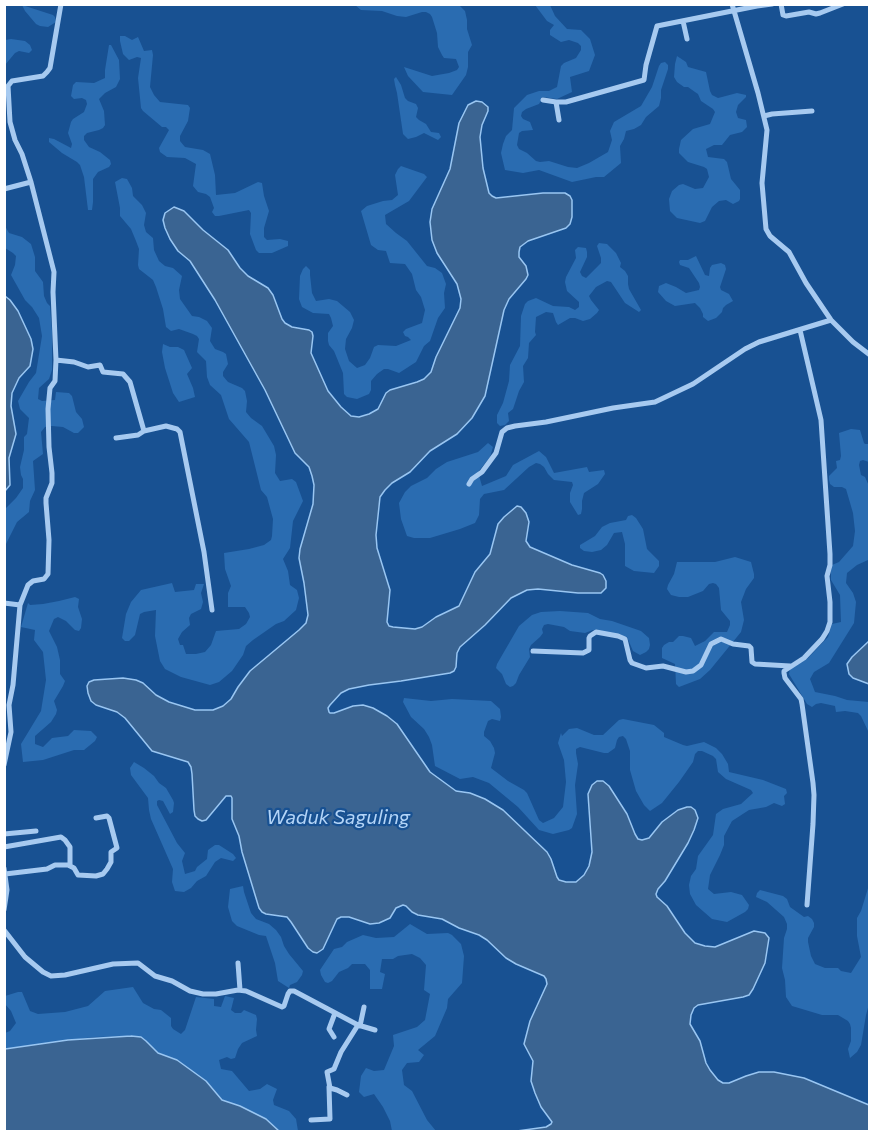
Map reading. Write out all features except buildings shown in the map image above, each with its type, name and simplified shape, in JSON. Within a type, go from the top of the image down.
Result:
[{"type":"street","points":[[4,765],[11,732],[9,705],[20,605],[28,585],[33,581],[44,579],[48,574],[49,540],[46,498],[52,483],[52,473],[48,409],[50,388],[55,381],[56,360],[54,272],[31,182],[10,122],[8,86],[12,81],[43,76],[48,72],[61,4]]},
{"type":"street","points":[[543,100],[566,102],[644,80],[657,26],[733,7],[772,4]]},
{"type":"street","points":[[781,4],[783,15],[786,16],[809,12],[816,14],[843,4]]},
{"type":"street","points":[[733,7],[767,130],[762,183],[766,229],[775,241],[789,252],[806,283],[831,320],[870,355]]},
{"type":"street","points":[[683,21],[687,39]]},
{"type":"street","points":[[556,102],[559,120]]},
{"type":"street","points":[[764,116],[812,111]]},
{"type":"street","points":[[4,189],[31,182]]},
{"type":"street","points":[[469,484],[482,472],[496,453],[502,432],[507,428],[655,402],[693,384],[745,349],[770,338],[831,320]]},
{"type":"street","points":[[800,330],[821,420],[830,555],[827,576],[830,622],[827,631],[804,658],[784,671],[784,675],[801,699],[814,795],[807,905]]},
{"type":"street","points":[[56,360],[74,362],[88,367],[100,365],[103,372],[124,375],[131,383],[144,430]]},
{"type":"street","points":[[116,438],[138,435],[144,430],[166,426],[180,432],[204,552],[212,610]]},
{"type":"street","points":[[4,603],[20,605]]},
{"type":"street","points":[[533,651],[583,653],[589,650],[589,638],[596,632],[625,639],[631,661],[646,668],[663,666],[684,672],[693,671],[703,663],[711,644],[721,639],[733,644],[749,646],[752,662],[755,664],[792,666]]},
{"type":"street","points":[[5,874],[48,869],[56,865],[70,865],[76,874],[82,876],[100,875],[111,861],[111,852],[117,848],[109,818],[107,816],[96,818]]},
{"type":"street","points":[[4,834],[36,831]]},
{"type":"street","points":[[4,847],[61,837],[70,847],[70,865]]},
{"type":"street","points":[[4,868],[4,910]]},
{"type":"street","points":[[4,930],[25,957],[51,976],[113,964],[136,963],[155,976],[172,981],[190,991],[211,994],[240,990],[251,992],[282,1007],[288,993],[294,991],[359,1026],[375,1030]]},
{"type":"street","points":[[238,963],[240,990]]},
{"type":"street","points":[[311,1120],[330,1119],[328,1072],[333,1069],[341,1052],[359,1026],[364,1007]]},
{"type":"street","points":[[334,1037],[329,1029],[335,1013]]},
{"type":"street","points":[[329,1087],[347,1095]]},
{"type":"shaded area","points":[[22,5],[53,15],[56,22],[48,27],[36,24]]},
{"type":"shaded area","points":[[355,5],[459,5],[465,11],[472,45],[468,52],[466,75],[452,95],[423,92],[408,76],[404,67],[432,76],[449,73],[459,67],[456,59],[444,58],[442,55],[430,14],[422,12],[406,17],[397,16],[382,11],[361,10]]},
{"type":"shaded area","points":[[535,5],[550,5],[555,16],[567,29],[581,30],[590,39],[595,55],[589,71],[570,77],[572,92],[557,99],[543,97],[539,104],[522,112],[521,116],[530,122],[533,130],[519,133],[517,145],[536,161],[549,161],[577,168],[608,152],[612,140],[610,131],[614,122],[641,106],[652,87],[659,66],[665,62],[668,65],[659,106],[646,117],[641,125],[626,131],[620,146],[621,163],[604,177],[572,182],[539,170],[523,173],[505,170],[501,153],[506,136],[512,130],[514,108],[527,95],[549,91],[557,87],[561,66],[576,58],[581,50],[578,43],[569,40],[561,42],[550,35],[550,30],[554,25],[547,21]]},
{"type":"shaded area","points":[[120,36],[132,40],[138,37],[144,51],[152,50],[150,87],[160,102],[188,105],[190,108],[188,121],[180,136],[180,141],[185,147],[203,150],[210,154],[215,175],[216,195],[235,193],[258,182],[262,183],[269,211],[264,237],[267,240],[288,241],[288,246],[272,253],[259,253],[250,234],[251,213],[249,210],[215,216],[212,212],[214,208],[210,197],[198,192],[193,186],[196,164],[185,158],[167,157],[160,152],[159,148],[169,130],[162,127],[141,108],[138,78],[141,58],[129,60],[123,54]]},
{"type":"shaded area","points":[[5,40],[25,41],[32,50],[29,53],[19,51],[15,53],[5,65]]},
{"type":"shaded area","points":[[109,45],[119,60],[120,79],[116,87],[99,99],[104,111],[105,125],[99,130],[87,133],[84,140],[89,147],[110,160],[111,164],[98,172],[93,179],[92,210],[88,210],[84,177],[80,165],[49,142],[49,138],[71,148],[68,133],[71,122],[84,112],[87,104],[82,98],[74,99],[71,96],[73,85],[76,82],[94,83],[105,78]]},
{"type":"shaded area","points":[[677,56],[686,62],[688,67],[706,72],[712,95],[718,98],[737,93],[746,95],[738,105],[736,112],[738,118],[746,120],[747,127],[742,132],[730,135],[722,145],[714,145],[706,149],[708,157],[724,159],[727,162],[731,179],[740,190],[740,199],[733,204],[726,200],[719,201],[712,207],[705,221],[700,223],[677,218],[670,211],[669,199],[672,191],[679,185],[683,184],[695,189],[703,188],[709,177],[707,169],[688,162],[679,153],[679,149],[681,140],[693,129],[710,124],[715,112],[701,101],[698,94],[677,82],[674,77]]},
{"type":"shaded area","points":[[396,77],[405,98],[416,104],[418,108],[416,117],[426,124],[431,132],[439,133],[441,137],[438,140],[424,133],[408,139],[403,134],[394,79]]},
{"type":"shaded area","points":[[401,166],[427,177],[409,201],[385,215],[386,224],[407,241],[427,266],[442,273],[446,284],[445,308],[438,318],[430,341],[424,346],[416,362],[399,373],[384,369],[371,381],[369,394],[357,399],[347,397],[344,394],[343,373],[328,341],[328,333],[333,326],[331,318],[329,314],[313,313],[302,307],[299,299],[300,276],[306,266],[310,270],[312,293],[316,301],[329,299],[337,301],[350,312],[354,320],[346,339],[345,349],[349,361],[357,368],[365,365],[374,347],[378,345],[396,346],[411,340],[403,332],[422,323],[425,310],[421,297],[416,290],[412,274],[405,264],[390,263],[386,251],[378,250],[371,245],[361,211],[367,206],[392,200],[398,195],[395,175]]},
{"type":"shaded area","points":[[122,178],[127,179],[133,196],[146,213],[144,225],[146,232],[153,238],[154,250],[159,261],[182,276],[180,299],[192,316],[207,321],[212,328],[210,341],[215,349],[226,354],[228,364],[223,376],[228,382],[245,391],[246,412],[262,426],[274,446],[275,473],[280,481],[292,479],[296,482],[303,501],[293,521],[290,548],[283,559],[290,585],[297,590],[299,598],[296,610],[284,621],[276,624],[246,646],[232,671],[219,682],[210,685],[181,677],[165,669],[160,661],[155,636],[156,610],[140,614],[135,635],[129,641],[122,638],[126,614],[131,602],[141,590],[172,583],[175,592],[194,590],[196,584],[204,584],[201,593],[203,602],[201,609],[191,614],[190,625],[178,639],[186,654],[205,652],[211,645],[216,631],[239,629],[250,617],[245,607],[228,607],[228,593],[231,586],[225,569],[224,553],[264,545],[271,540],[273,519],[267,497],[261,490],[249,442],[229,419],[221,395],[210,385],[206,361],[197,352],[199,339],[193,334],[179,329],[171,331],[166,327],[163,309],[153,280],[139,269],[139,249],[131,229],[120,216],[115,182]]},
{"type":"shaded area","points":[[5,226],[9,233],[22,237],[31,244],[35,257],[35,271],[43,282],[44,296],[50,306],[52,370],[49,379],[39,388],[38,399],[55,400],[56,392],[69,393],[84,427],[78,433],[63,427],[52,426],[45,427],[41,432],[43,454],[33,461],[35,490],[30,501],[29,512],[17,522],[5,546],[5,509],[23,488],[20,467],[29,418],[20,409],[18,401],[36,373],[42,336],[39,318],[25,300],[11,275],[16,256],[5,248]]},
{"type":"shaded area","points":[[599,243],[607,244],[616,253],[621,263],[620,267],[628,276],[629,289],[641,310],[639,312],[625,303],[611,282],[607,281],[596,287],[589,296],[599,310],[590,319],[583,321],[570,318],[558,325],[553,313],[546,312],[536,317],[536,335],[529,343],[528,358],[523,366],[524,382],[513,409],[508,413],[509,421],[500,426],[497,423],[497,415],[509,381],[510,365],[520,346],[521,316],[525,304],[536,298],[553,306],[569,307],[575,310],[579,307],[579,302],[567,291],[566,277],[576,258],[575,250],[578,247],[586,248],[587,252],[580,272],[582,276],[586,278],[601,263],[597,246]]},
{"type":"shaded area","points":[[696,256],[705,275],[709,276],[712,265],[721,263],[725,265],[726,269],[720,287],[729,294],[733,301],[723,308],[716,318],[708,321],[695,303],[675,306],[666,301],[658,292],[659,286],[666,283],[686,293],[699,290],[699,283],[689,268],[680,265],[679,262]]},
{"type":"shaded area","points":[[163,344],[184,350],[192,368],[187,374],[195,397],[179,402],[173,393],[165,368]]},
{"type":"shaded area","points":[[851,429],[860,430],[864,443],[869,444],[869,462],[863,460],[859,465],[861,475],[865,477],[869,486],[869,558],[847,573],[846,583],[856,602],[854,623],[829,663],[814,672],[810,679],[815,692],[847,700],[869,702],[869,733],[858,713],[836,712],[835,706],[821,703],[812,707],[807,704],[789,674],[790,669],[808,658],[828,637],[832,624],[841,622],[840,595],[831,580],[831,571],[832,565],[839,562],[853,546],[855,531],[853,513],[846,489],[830,484],[829,476],[837,468],[836,461],[840,460],[841,456],[839,433]]},
{"type":"shaded area","points":[[488,443],[493,447],[490,457],[478,472],[482,486],[506,476],[513,465],[539,451],[546,457],[554,473],[587,467],[589,472],[604,470],[605,474],[598,484],[584,493],[581,514],[578,515],[570,502],[572,482],[554,480],[544,467],[536,463],[504,490],[484,494],[480,499],[479,515],[475,523],[430,538],[407,536],[401,519],[399,503],[405,492],[447,462],[478,452]]},
{"type":"shaded area","points":[[632,515],[643,529],[647,549],[659,561],[659,566],[654,573],[634,571],[625,566],[625,544],[622,532],[614,533],[601,550],[592,552],[580,548],[580,545],[595,536],[602,527],[626,520]]},
{"type":"shaded area","points":[[735,557],[751,562],[754,574],[741,602],[744,620],[741,632],[700,679],[679,687],[676,684],[675,664],[662,658],[664,645],[683,636],[691,638],[695,646],[705,641],[714,632],[727,632],[730,621],[721,610],[719,588],[716,584],[709,584],[703,591],[688,597],[671,595],[667,589],[677,562],[715,562]]},
{"type":"shaded area","points":[[75,597],[79,599],[78,607],[82,619],[79,631],[58,617],[54,619],[49,631],[57,647],[60,674],[65,681],[54,701],[56,714],[51,722],[35,736],[35,744],[43,747],[52,738],[68,736],[74,730],[91,731],[97,737],[84,750],[74,750],[43,760],[23,762],[21,744],[41,711],[46,680],[43,652],[34,640],[35,630],[21,627],[28,603],[30,605],[43,604]]},
{"type":"shaded area","points":[[560,611],[588,613],[600,619],[641,631],[649,638],[649,649],[640,655],[633,651],[627,637],[593,630],[585,633],[570,631],[564,627],[544,625],[543,633],[529,649],[530,657],[516,683],[510,687],[496,668],[519,626],[532,615]]},
{"type":"shaded area","points":[[404,698],[431,701],[452,699],[491,701],[500,709],[500,721],[492,719],[488,721],[484,732],[484,736],[490,741],[495,753],[491,768],[527,793],[539,820],[543,823],[554,818],[563,807],[566,782],[564,760],[558,743],[561,733],[562,736],[569,729],[577,728],[594,735],[603,735],[623,719],[654,725],[664,733],[664,737],[683,745],[704,742],[722,754],[728,764],[729,772],[763,780],[786,789],[785,804],[782,806],[774,803],[749,810],[732,821],[710,875],[708,889],[714,894],[731,892],[742,895],[749,905],[748,909],[727,922],[712,919],[696,905],[690,894],[691,876],[696,869],[698,856],[713,835],[716,814],[723,809],[741,804],[753,793],[726,779],[718,772],[716,759],[713,756],[698,751],[679,782],[662,803],[650,811],[636,791],[630,770],[630,751],[623,736],[619,737],[615,748],[608,753],[580,747],[576,749],[577,814],[572,828],[553,834],[539,830],[518,807],[489,783],[473,777],[460,779],[435,766],[429,737],[411,717],[403,702]]},
{"type":"shaded area","points":[[134,762],[154,776],[166,788],[173,800],[173,812],[170,814],[163,801],[157,801],[157,805],[177,843],[185,853],[182,861],[185,874],[195,871],[207,859],[208,850],[215,845],[219,845],[236,858],[233,861],[221,858],[215,862],[206,876],[191,888],[184,892],[175,891],[172,882],[173,869],[151,819],[148,798],[131,775],[130,768]]},
{"type":"shaded area","points":[[869,885],[869,1004],[861,1045],[850,1058],[848,1049],[851,1041],[851,1028],[848,1021],[838,1015],[822,1015],[792,1006],[786,997],[782,968],[787,924],[784,917],[767,902],[756,897],[760,890],[783,896],[790,907],[804,917],[808,916],[812,919],[814,927],[808,942],[815,964],[851,973],[861,957],[857,936],[857,918]]},
{"type":"shaded area","points":[[243,886],[251,913],[256,919],[269,924],[276,930],[289,954],[303,971],[297,982],[289,988],[278,981],[266,936],[237,926],[232,921],[228,907],[230,889]]},
{"type":"shaded area","points":[[410,924],[427,934],[448,933],[452,935],[461,944],[464,956],[462,983],[448,999],[447,1008],[435,1036],[418,1050],[424,1055],[419,1062],[407,1063],[402,1070],[404,1085],[412,1091],[427,1120],[436,1131],[392,1131],[390,1121],[374,1094],[364,1097],[359,1092],[361,1076],[366,1068],[374,1071],[384,1070],[394,1046],[393,1035],[417,1027],[425,1020],[430,994],[424,990],[426,965],[412,954],[393,959],[382,959],[380,972],[385,974],[382,989],[370,989],[370,970],[365,964],[352,964],[328,983],[325,982],[320,970],[334,949],[342,947],[347,942],[363,935],[376,938],[394,937]]},
{"type":"shaded area","points":[[133,987],[143,1003],[161,1010],[171,1018],[171,1026],[181,1034],[185,1030],[196,997],[214,999],[214,1006],[221,1007],[225,996],[234,998],[231,1010],[241,1013],[244,1010],[256,1015],[257,1036],[242,1043],[235,1058],[227,1057],[219,1060],[221,1069],[232,1071],[249,1091],[260,1089],[267,1084],[277,1089],[273,1100],[274,1105],[289,1111],[296,1119],[298,1131],[279,1131],[266,1119],[222,1100],[212,1087],[177,1060],[158,1053],[141,1037],[94,1037],[5,1049],[5,1033],[10,1031],[16,1023],[5,1004],[5,996],[22,992],[30,1011],[38,1014],[65,1012],[88,1006],[105,991]]},
{"type":"water","name":"Waduk Saguling","points":[[476,101],[488,107],[480,137],[483,168],[489,193],[496,198],[565,193],[572,200],[572,217],[566,228],[528,241],[520,247],[519,257],[526,266],[528,275],[509,299],[504,310],[485,396],[472,418],[457,434],[430,451],[410,472],[392,483],[380,497],[376,535],[377,548],[390,590],[387,622],[393,627],[415,629],[459,606],[475,572],[490,554],[498,524],[517,506],[526,513],[529,522],[526,541],[530,547],[572,565],[600,573],[606,581],[606,588],[601,593],[527,590],[511,598],[460,647],[454,671],[349,689],[341,693],[330,705],[329,712],[334,713],[363,705],[387,716],[397,724],[430,772],[456,791],[485,799],[503,810],[547,852],[557,877],[566,882],[576,882],[589,866],[592,852],[588,794],[592,785],[597,781],[603,781],[609,786],[627,814],[638,839],[649,838],[662,822],[678,810],[691,807],[695,810],[698,818],[694,830],[665,881],[658,889],[657,897],[667,906],[685,933],[695,943],[715,947],[754,931],[765,933],[769,938],[765,963],[749,995],[698,1005],[694,1008],[690,1024],[700,1041],[706,1063],[718,1080],[723,1083],[759,1072],[774,1072],[804,1078],[869,1105],[869,1131],[517,1131],[546,1127],[552,1122],[541,1107],[535,1093],[531,1081],[533,1061],[524,1044],[530,1021],[547,984],[544,976],[506,958],[479,935],[442,919],[418,915],[403,905],[396,908],[390,918],[379,923],[370,924],[349,917],[337,919],[323,949],[317,953],[313,952],[287,917],[266,914],[259,908],[232,819],[231,796],[226,796],[206,820],[198,819],[195,816],[192,774],[188,762],[152,751],[125,718],[91,701],[87,686],[89,682],[123,678],[143,683],[156,695],[169,702],[195,710],[213,710],[223,706],[231,699],[250,671],[299,630],[306,623],[308,615],[299,558],[313,504],[314,485],[309,467],[295,453],[265,390],[215,300],[190,261],[178,251],[170,239],[163,220],[165,213],[174,207],[184,211],[228,250],[248,276],[268,288],[285,323],[312,332],[311,353],[328,391],[351,416],[359,417],[369,414],[378,409],[390,390],[424,379],[431,372],[460,308],[461,299],[457,284],[437,253],[432,240],[430,222],[432,209],[450,169],[459,123],[468,105]]},
{"type":"water","points":[[5,296],[18,311],[31,339],[33,349],[30,366],[19,378],[12,393],[11,406],[16,434],[9,458],[10,485],[5,491]]},
{"type":"water","points":[[869,641],[869,684],[853,678],[849,674],[847,664]]},
{"type":"water","points":[[141,1037],[158,1053],[177,1060],[206,1081],[222,1100],[266,1119],[279,1131],[5,1131],[5,1049],[68,1040]]}]
